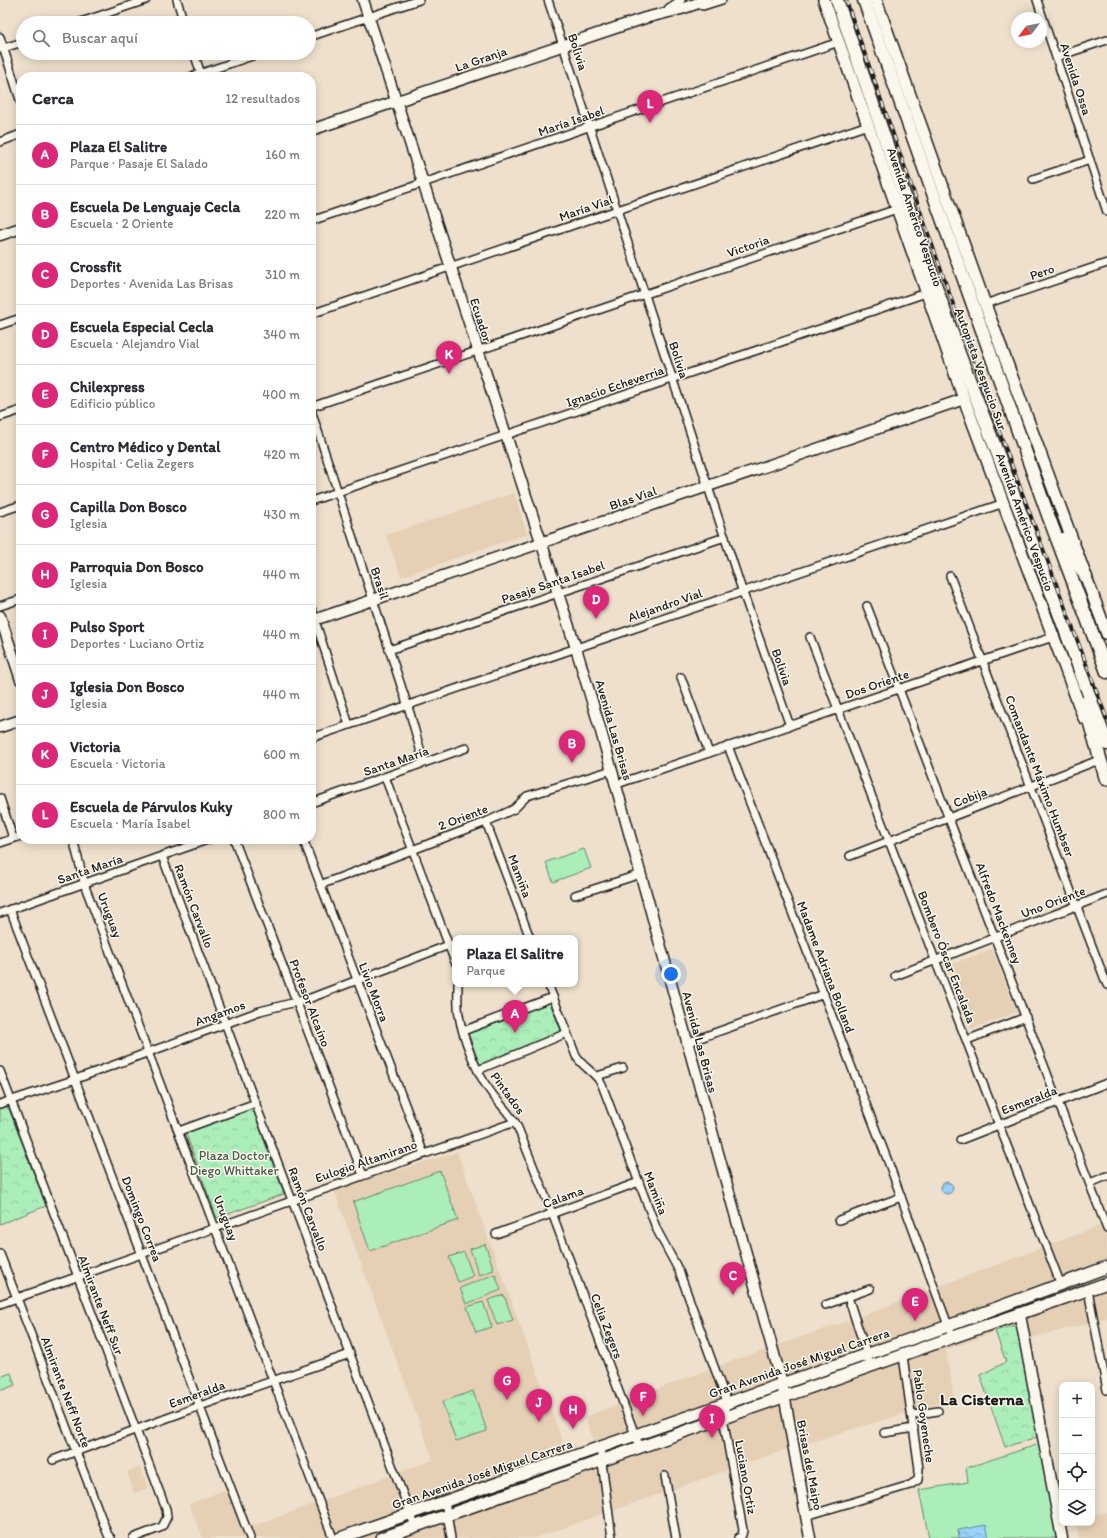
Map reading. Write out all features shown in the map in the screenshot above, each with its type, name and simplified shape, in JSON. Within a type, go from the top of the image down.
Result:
[{"type":"highway","name":"Autopista Vespucio Sur","points":[[837,0],[960,356],[1052,594],[1107,744]]},
{"type":"highway","name":"Autopista Vespucio Sur","points":[[864,0],[1048,516],[1107,672]]},
{"type":"highway","points":[[1048,516],[1086,577]]},
{"type":"highway","points":[[1052,594],[1107,780]]},
{"type":"main road","name":"Avenida Américo Vespucio","points":[[824,0],[964,399],[1107,780]]},
{"type":"main road","points":[[876,0],[985,304],[1106,628]]},
{"type":"main road","name":"Gran Avenida José Miguel Carrera","points":[[340,1538],[948,1326],[1061,1285],[1107,1266]]},
{"type":"main road","name":"Gran Avenida José Miguel Carrera","points":[[382,1538],[953,1339],[1107,1283]]},
{"type":"main road","points":[[1020,1315],[1022,1306],[1029,1297]]},
{"type":"street","points":[[99,16],[146,0]]},
{"type":"street","points":[[176,0],[182,16]]},
{"type":"street","name":"Ecuador","points":[[363,0],[395,102],[576,648]]},
{"type":"street","points":[[316,35],[420,0]]},
{"type":"street","name":"Bolivia","points":[[548,0],[743,592],[790,726]]},
{"type":"street","name":"La Granja","points":[[659,14],[669,8],[693,0]]},
{"type":"street","name":"La Granja","points":[[669,8],[681,4],[707,0]]},
{"type":"street","name":"La Granja","points":[[316,128],[659,14],[681,4],[722,0]]},
{"type":"street","name":"Avenida Ossa","points":[[1037,0],[1107,212]]},
{"type":"street","points":[[0,37],[2,49],[16,89]]},
{"type":"street","points":[[1056,57],[1107,40]]},
{"type":"street","name":"María Isabel","points":[[316,219],[839,42]]},
{"type":"street","points":[[2,49],[16,44]]},
{"type":"street","points":[[196,60],[200,72]]},
{"type":"street","points":[[209,72],[242,60]]},
{"type":"street","name":"María Vial","points":[[316,312],[868,125]]},
{"type":"street","points":[[0,142],[16,136]]},
{"type":"street","points":[[1033,179],[1090,160]]},
{"type":"street","name":"Victoria","points":[[316,405],[897,209]]},
{"type":"street","points":[[0,235],[16,230]]},
{"type":"street","name":"Pero","points":[[985,304],[1107,263]]},
{"type":"street","name":"Ignacio Echeverria","points":[[316,499],[926,294]]},
{"type":"street","points":[[0,325],[16,320]]},
{"type":"street","name":"Blas Vial","points":[[316,619],[964,399]]},
{"type":"street","points":[[0,417],[16,412]]},
{"type":"street","name":"Brasil","points":[[316,425],[407,705],[424,763]]},
{"type":"street","name":"Alejandro Vial","points":[[316,736],[1004,503]]},
{"type":"street","points":[[0,512],[16,507]]},
{"type":"street","name":"Pasaje Santa Isabel","points":[[389,650],[725,537]]},
{"type":"street","name":"Comandante Máximo Humbser","points":[[950,576],[1107,985]]},
{"type":"street","points":[[0,606],[16,601]]},
{"type":"street","name":"Alfredo Mackenney","points":[[867,606],[1107,1228]]},
{"type":"street","points":[[0,616],[16,665]]},
{"type":"street","points":[[316,629],[349,725]]},
{"type":"street","name":"Bombero Óscar Encalada","points":[[810,637],[1061,1285]]},
{"type":"street","name":"Dos Oriente","points":[[616,784],[1053,637]]},
{"type":"street","name":"Avenida Las Brisas","points":[[576,648],[641,874],[686,1043],[782,1383],[784,1398]]},
{"type":"street","points":[[681,677],[709,753]]},
{"type":"street","points":[[0,727],[16,722]]},
{"type":"street","name":"Madame Adriana Bolland","points":[[728,746],[824,994],[953,1339]]},
{"type":"street","name":"Santa María","points":[[316,801],[466,748]]},
{"type":"street","name":"Cobija","points":[[850,856],[1099,760]]},
{"type":"street","name":"2 Oriente","points":[[320,885],[486,822],[512,810],[527,796],[612,770]]},
{"type":"street","points":[[385,777],[452,954]]},
{"type":"street","points":[[0,798],[13,838]]},
{"type":"street","name":"Mamiña","points":[[486,822],[529,935]]},
{"type":"street","points":[[0,843],[16,837]]},
{"type":"street","name":"Uruguay","points":[[74,844],[84,883],[333,1538]]},
{"type":"street","name":"Santa María","points":[[0,913],[196,844]]},
{"type":"street","name":"Profesor Alcaíno","points":[[236,844],[363,1175]]},
{"type":"street","name":"Livio Morra","points":[[305,844],[424,1154]]},
{"type":"street","name":"Ramón Carvallo","points":[[162,856],[415,1526]]},
{"type":"street","points":[[575,895],[641,874]]},
{"type":"street","name":"Uno Oriente","points":[[895,976],[1107,894]]},
{"type":"street","name":"Domingo Correa","points":[[10,909],[250,1538]]},
{"type":"street","name":"Angamos","points":[[0,1104],[76,1079],[260,1011],[297,1003],[449,945]]},
{"type":"street","name":"Pintados","points":[[458,987],[458,1008],[463,1031],[478,1070],[491,1092],[515,1122],[552,1214]]},
{"type":"street","name":"Mamiña","points":[[549,987],[579,1061],[597,1076],[602,1085],[657,1230],[679,1271],[727,1402]]},
{"type":"street","points":[[686,1043],[824,994]]},
{"type":"street","points":[[463,1031],[553,997]]},
{"type":"street","points":[[966,1040],[1026,1018]]},
{"type":"street","points":[[478,1070],[567,1033]]},
{"type":"street","points":[[597,1076],[623,1068]]},
{"type":"street","name":"Almirante Neff Sur","points":[[0,1071],[167,1513],[166,1521],[162,1527],[142,1537]]},
{"type":"street","name":"Esmeralda","points":[[960,1140],[1107,1083]]},
{"type":"street","points":[[179,1131],[256,1104]]},
{"type":"street","name":"Eulogio Altamirano","points":[[0,1304],[515,1122]]},
{"type":"street","points":[[1090,1183],[1107,1176]]},
{"type":"street","name":"Calama","points":[[496,1234],[639,1182]]},
{"type":"street","points":[[839,1220],[901,1197]]},
{"type":"street","name":"Celia Zegers","points":[[552,1214],[640,1448]]},
{"type":"street","name":"Almirante Neff Norte","points":[[0,1254],[108,1535],[111,1538]]},
{"type":"street","points":[[825,1305],[870,1289]]},
{"type":"street","points":[[1088,1290],[1107,1390]]},
{"type":"street","points":[[848,1297],[871,1367]]},
{"type":"street","points":[[1020,1315],[1062,1538]]},
{"type":"street","name":"Esmeralda","points":[[53,1460],[200,1406],[350,1354]]},
{"type":"street","name":"Pablo Goyeneche","points":[[806,1516],[916,1482],[920,1472],[903,1356]]},
{"type":"street","name":"Brisas del Maipo","points":[[784,1398],[810,1538]]},
{"type":"street","points":[[724,1418],[727,1402]]},
{"type":"street","points":[[912,1415],[938,1411]]},
{"type":"street","name":"Luciano Ortiz","points":[[724,1418],[743,1530],[742,1535],[738,1538]]},
{"type":"street","points":[[884,1433],[914,1428]]},
{"type":"street","points":[[600,1447],[612,1538]]},
{"type":"street","points":[[665,1476],[676,1538]]},
{"type":"street","points":[[445,1502],[451,1538]]},
{"type":"street","points":[[133,1538],[142,1537]]},
{"type":"shaded area","points":[[514,493],[527,534],[401,577],[386,535]]},
{"type":"shaded area","points":[[992,949],[1017,1012],[971,1029],[947,966]]},
{"type":"shaded area","points":[[457,1152],[566,1451],[594,1441],[585,1417],[715,1367],[856,1318],[1107,1223],[1107,1318],[1021,1341],[1017,1324],[946,1350],[954,1399],[793,1447],[535,1538],[203,1538],[189,1504],[227,1489],[242,1530],[433,1460],[334,1190]]},
{"type":"shaded area","points":[[140,1467],[148,1488],[134,1493],[127,1472]]},
{"type":"shaded area","points":[[1107,1512],[1107,1538],[1079,1538],[1077,1526],[1095,1526],[1095,1514]]},
{"type":"green space","points":[[584,849],[591,868],[553,882],[546,862]]},
{"type":"green space","points":[[549,1001],[562,1033],[480,1065],[468,1033]]},
{"type":"green space","points":[[6,1107],[9,1109],[46,1206],[0,1224],[0,1109]]},
{"type":"green space","name":"Plaza Doctor Diego Whittaker","points":[[252,1107],[284,1194],[217,1218],[185,1131]]},
{"type":"green space","points":[[440,1171],[458,1220],[370,1251],[353,1202]]},
{"type":"green space","points":[[485,1244],[494,1270],[479,1275],[470,1249]]},
{"type":"green space","points":[[464,1252],[473,1276],[458,1282],[449,1257]]},
{"type":"green space","points":[[495,1274],[501,1290],[466,1304],[460,1288]]},
{"type":"green space","points":[[504,1295],[513,1320],[497,1325],[488,1300]]},
{"type":"green space","points":[[483,1302],[492,1327],[476,1332],[467,1307]]},
{"type":"green space","points":[[1018,1324],[1040,1436],[1005,1447],[980,1375],[1006,1362],[995,1331]]},
{"type":"green space","points":[[11,1373],[15,1385],[0,1391],[0,1377]]},
{"type":"green space","points":[[473,1391],[487,1431],[456,1441],[442,1402]]},
{"type":"green space","points":[[1042,1443],[1058,1538],[929,1538],[919,1490],[968,1482],[966,1468]]},
{"type":"water","points":[[947,1182],[951,1184],[953,1188],[951,1192],[947,1194],[943,1192],[941,1188],[943,1184]]},
{"type":"water","points":[[986,1525],[989,1538],[959,1538],[958,1530]]},
{"type":"railway","points":[[846,0],[981,383],[1107,719]]},
{"type":"place","name":"Escuela de Párvulos Kuky","points":[[650,123]]},
{"type":"place","name":"Victoria","points":[[449,374]]},
{"type":"place","name":"Escuela Especial Cecla","points":[[596,619]]},
{"type":"place","name":"Escuela De Lenguaje Cecla","points":[[572,763]]},
{"type":"place","name":"Plaza El Salitre","points":[[515,1033]]},
{"type":"place","name":"Crossfit","points":[[733,1295]]},
{"type":"place","name":"Chilexpress","points":[[915,1321]]},
{"type":"place","name":"Capilla Don Bosco","points":[[507,1400]]},
{"type":"place","name":"Centro Médico y Dental","points":[[643,1416]]},
{"type":"place","name":"Iglesia Don Bosco","points":[[539,1422]]},
{"type":"place","name":"Parroquia Don Bosco","points":[[573,1429]]},
{"type":"place","name":"Pulso Sport","points":[[712,1438]]},
{"type":"district","name":"La Cisterna","points":[[982,1399]]}]
